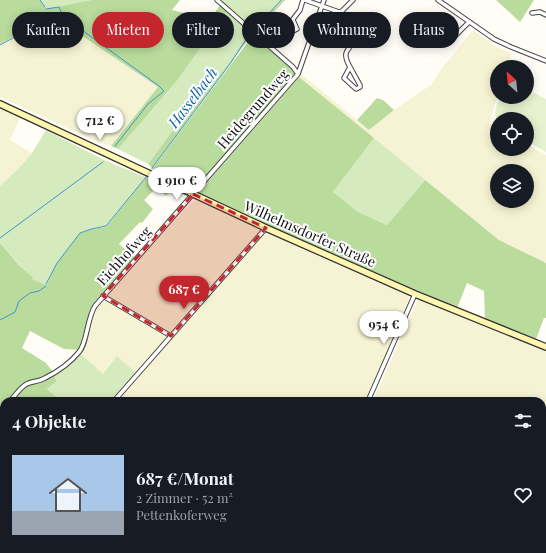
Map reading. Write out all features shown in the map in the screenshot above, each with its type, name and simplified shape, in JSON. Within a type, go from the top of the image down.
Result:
[{"type":"street","points":[[217,0],[288,63],[298,74]]},
{"type":"street","points":[[295,15],[304,0],[337,12]]},
{"type":"street","name":"Heidegrundweg","points":[[194,194],[298,74],[324,0]]},
{"type":"street","points":[[341,12],[353,0]]},
{"type":"street","points":[[438,0],[494,39],[546,61]]},
{"type":"street","points":[[532,13],[538,12],[546,15]]},
{"type":"street","points":[[459,32],[469,22]]},
{"type":"street","points":[[348,48],[346,58],[360,86],[356,89],[344,78],[350,67]]},
{"type":"street","name":"Wilhelmsdorfer Straße","points":[[0,104],[266,228],[414,294],[546,347]]},
{"type":"street","name":"Eichhofweg","points":[[14,397],[26,384],[49,376],[79,353],[92,310],[194,194]]},
{"type":"street","points":[[118,397],[266,228]]},
{"type":"street","points":[[370,397],[414,294]]},
{"type":"street","name":"Eichhofweg","points":[[103,296],[171,336]]},
{"type":"highlighted area","points":[[193,194],[266,228],[171,336],[103,296]]},
{"type":"shaded area","points":[[473,30],[495,46],[511,53],[509,60],[490,60],[490,104],[495,104],[493,112],[490,112],[490,156],[534,156],[534,148],[546,155],[546,263],[508,246],[491,234],[299,77],[302,75],[369,130],[394,110],[432,84],[442,68]]},
{"type":"shaded area","points":[[12,37],[12,48],[84,48],[84,37],[92,42],[92,48],[100,48],[158,87],[111,146],[67,128],[0,97],[0,44]]},
{"type":"shaded area","points":[[0,108],[20,118],[10,140],[32,153],[0,186]]},
{"type":"shaded area","points":[[197,201],[262,230],[172,332],[167,333],[109,298],[108,292],[192,202]]},
{"type":"shaded area","points":[[266,232],[409,297],[407,305],[368,397],[121,397]]},
{"type":"shaded area","points":[[104,299],[167,337],[136,373],[117,356],[103,374],[80,353],[84,348],[94,311]]},
{"type":"shaded area","points":[[418,299],[546,350],[546,397],[375,397]]},
{"type":"green space","points":[[0,0],[40,0],[46,9],[91,0],[180,0],[172,10],[180,12],[172,12],[172,48],[200,48],[176,82],[118,149],[111,146],[158,87],[100,48],[164,48],[164,12],[92,12],[92,42],[84,37],[84,12],[12,12],[12,37],[0,44]]},
{"type":"green space","points":[[40,0],[91,0],[46,9]]},
{"type":"green space","points":[[223,0],[282,0],[271,12],[242,12],[242,20],[222,2]]},
{"type":"green space","points":[[282,0],[285,0],[274,12],[271,12]]},
{"type":"green space","points":[[496,0],[534,0],[520,22]]},
{"type":"green space","points":[[220,5],[227,11],[226,12],[215,12]]},
{"type":"green space","points":[[234,17],[242,24],[242,43],[237,51],[223,71],[199,99],[190,107],[148,164],[118,149],[176,82],[200,48],[234,48]]},
{"type":"green space","points":[[242,43],[242,48],[152,168],[148,164],[190,107],[199,99],[223,71]]},
{"type":"green space","points":[[243,48],[269,48],[295,72],[296,74],[194,191],[152,169]]},
{"type":"green space","points":[[299,77],[374,138],[333,192],[358,212],[387,225],[425,180],[499,240],[546,263],[546,318],[544,318],[536,339],[485,319],[484,291],[467,283],[457,308],[198,193]]},
{"type":"green space","points":[[534,93],[546,99],[546,152],[534,145],[534,112],[495,112],[497,104],[534,104]]},
{"type":"green space","points":[[377,98],[383,100],[394,110],[369,130],[357,120]]},
{"type":"green space","points":[[46,130],[102,159],[145,177],[106,226],[91,228],[80,233],[57,263],[45,285],[32,279],[0,243],[0,186],[32,153]]},
{"type":"green space","points":[[374,138],[425,180],[387,225],[358,212],[333,192]]},
{"type":"green space","points":[[146,177],[172,189],[166,196],[157,187],[144,200],[153,209],[142,223],[140,222],[119,244],[135,258],[93,305],[79,350],[64,349],[30,331],[22,348],[46,363],[53,372],[42,378],[24,383],[12,397],[0,397],[0,243],[19,265],[33,278],[32,279],[46,285],[57,263],[80,233],[91,229],[106,227]]},
{"type":"green space","points":[[80,353],[103,374],[117,356],[136,373],[115,397],[56,397],[47,389],[57,381],[53,375]]},
{"type":"green space","points":[[53,375],[57,381],[47,389],[56,397],[16,397],[27,384],[39,383]]},
{"type":"waterway","points":[[40,0],[45,7]]},
{"type":"waterway","name":"Hasselbach","points":[[270,12],[281,0]]},
{"type":"waterway","points":[[46,9],[59,7],[61,12]]},
{"type":"waterway","points":[[0,45],[54,16],[64,17],[159,86],[164,91],[148,104],[115,146]]},
{"type":"waterway","name":"Hasselbach","points":[[152,168],[230,64],[242,46]]},
{"type":"waterway","points":[[0,238],[103,162]]},
{"type":"waterway","name":"Hasselbach","points":[[46,284],[57,263],[80,233],[106,226],[146,177]]},
{"type":"waterway","name":"Hasselbach","points":[[0,320],[15,312],[19,301],[30,293],[39,291],[46,286]]}]
